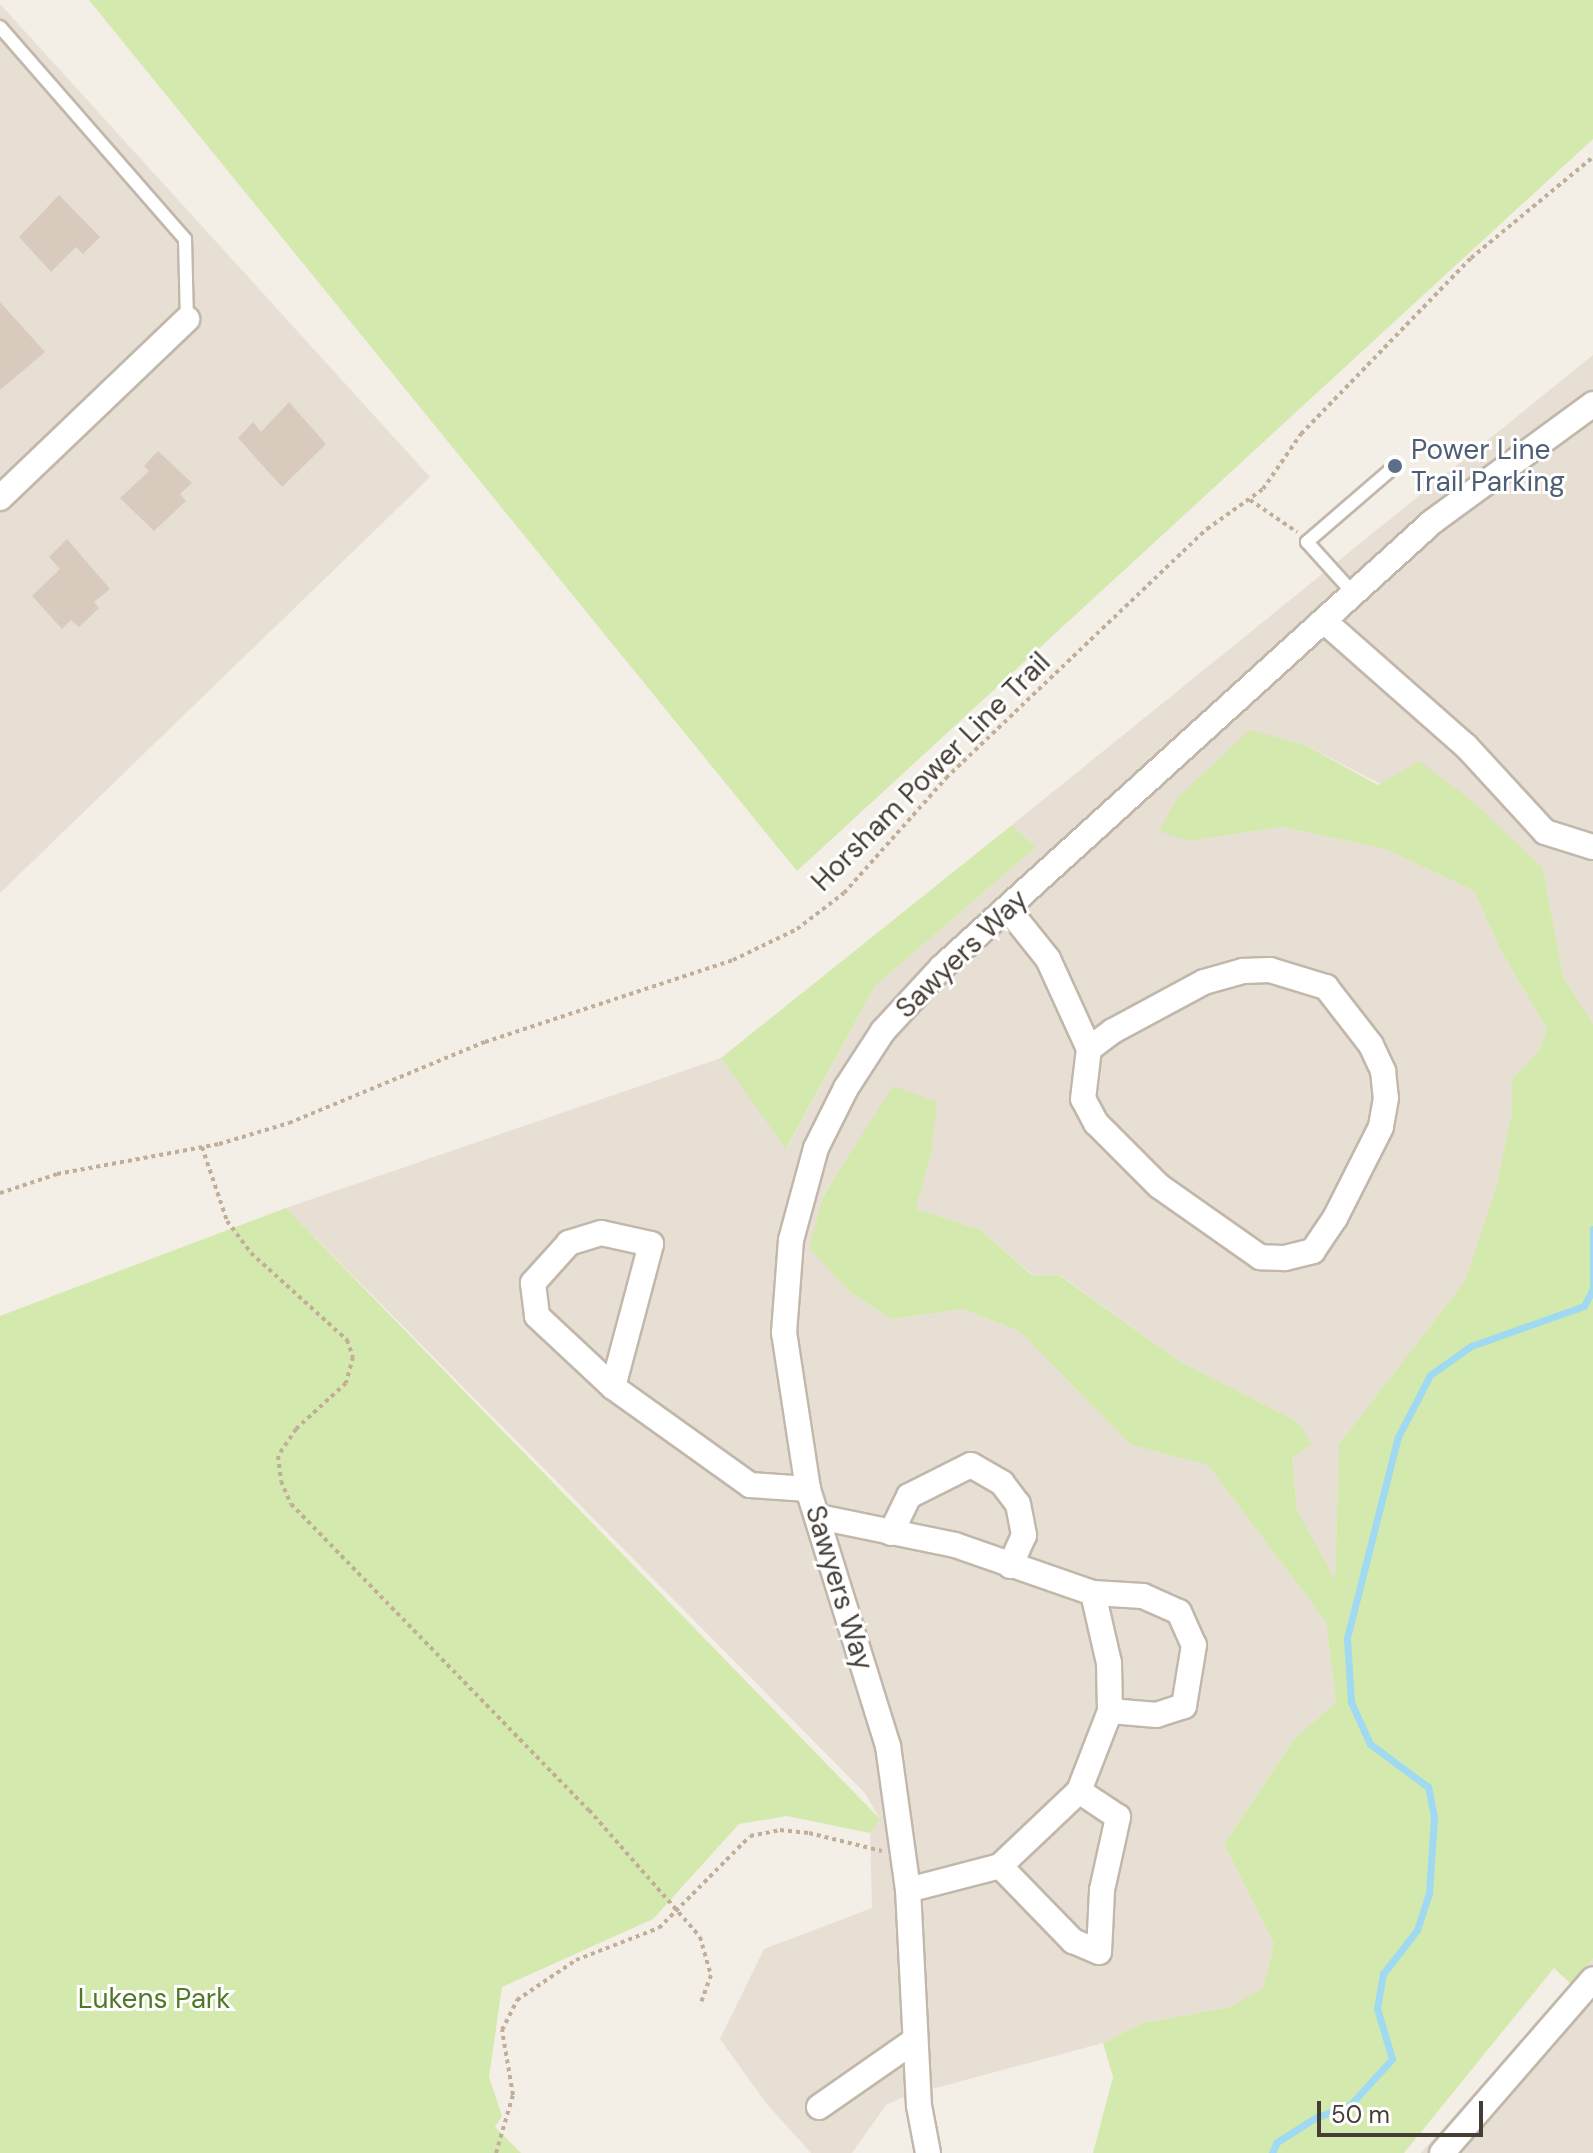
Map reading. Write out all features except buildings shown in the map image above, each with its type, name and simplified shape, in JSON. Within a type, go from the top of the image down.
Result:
[{"type":"street","points":[[0,498],[187,319]]},
{"type":"street","name":"Sawyers Way","points":[[928,2153],[915,2040],[908,1890],[888,1746],[808,1489],[784,1333],[791,1240],[816,1148],[846,1088],[883,1031],[942,967],[1432,522],[1593,404]]},
{"type":"street","points":[[1324,621],[1466,746],[1545,832],[1593,847]]},
{"type":"street","points":[[1008,909],[1048,959],[1089,1049],[1083,1099],[1096,1123],[1159,1186],[1260,1257],[1313,1251],[1381,1127],[1386,1098],[1383,1071],[1371,1045],[1326,987],[1301,976],[1243,971],[1204,982],[1089,1049]]},
{"type":"street","points":[[613,1387],[651,1244],[601,1233],[569,1243],[533,1283],[537,1316],[613,1387],[750,1485],[808,1489]]},
{"type":"street","points":[[891,1533],[909,1496],[971,1465],[1002,1483],[1018,1504],[1024,1535],[1010,1566]]},
{"type":"street","points":[[819,1517],[955,1545],[1093,1593],[1143,1596],[1179,1612],[1194,1645],[1184,1706],[1157,1715],[1110,1711]]},
{"type":"street","points":[[908,1890],[1000,1866],[1079,1791],[1110,1711],[1109,1663],[1093,1593]]},
{"type":"street","points":[[1000,1866],[1073,1941],[1099,1952],[1102,1890],[1118,1817],[1079,1791]]},
{"type":"street","points":[[1442,2153],[1593,1979]]},
{"type":"street","points":[[819,2107],[915,2040]]},
{"type":"lane","points":[[0,27],[185,239],[187,319]]},
{"type":"lane","points":[[1354,594],[1307,542],[1395,466]]},
{"type":"path","name":"Horsham Power Line Trail","points":[[0,1193],[57,1174],[202,1147],[289,1123],[485,1042],[733,960],[797,929],[844,893],[946,778],[1172,562],[1250,500],[1301,434],[1471,258],[1593,157]]},
{"type":"path","points":[[1250,500],[1285,520],[1307,542]]},
{"type":"path","points":[[202,1147],[227,1221],[251,1253],[347,1340],[353,1357],[346,1383],[296,1429],[278,1456],[281,1481],[291,1504],[589,1810],[677,1910],[709,1956],[711,1975],[700,2005]]},
{"type":"path","points":[[496,2153],[513,2104],[502,2030],[508,2013],[531,1989],[576,1960],[653,1931],[750,1836],[780,1830],[809,1833],[904,1856]]},
{"type":"shaded area","points":[[0,4],[430,477],[0,893]]},
{"type":"shaded area","points":[[1593,355],[1593,1024],[1563,977],[1543,868],[1305,745],[1188,841],[1282,827],[1385,849],[1474,891],[1501,951],[1547,1029],[1539,1051],[1512,1079],[1512,1110],[1497,1184],[1465,1281],[1339,1444],[1335,1582],[1297,1510],[1292,1457],[1298,1422],[1179,1361],[1060,1275],[1034,1276],[981,1230],[916,1209],[931,1154],[853,1150],[823,1195],[810,1248],[850,1292],[891,1319],[963,1309],[1019,1331],[1131,1445],[1208,1465],[1326,1622],[1336,1702],[1294,1739],[1224,1844],[1274,1944],[1263,1988],[1230,2007],[1143,2023],[1103,2043],[906,2096],[886,2105],[852,2153],[811,2153],[766,2103],[720,2039],[764,1949],[872,1908],[870,1833],[880,1819],[865,1793],[286,1208],[721,1058],[787,1148],[875,986],[1036,847],[1012,825]]},
{"type":"shaded area","points":[[1593,1959],[1593,2153],[1421,2153],[1571,1984]]},
{"type":"green space","points":[[89,0],[1593,0],[1593,139],[797,871]]},
{"type":"green space","points":[[1250,730],[1305,745],[1378,785],[1419,761],[1472,801],[1543,868],[1563,977],[1593,1024],[1593,1959],[1571,1984],[1554,1968],[1404,2153],[1093,2153],[1113,2077],[1103,2043],[1143,2023],[1230,2007],[1263,1988],[1274,1944],[1224,1844],[1294,1739],[1336,1702],[1326,1622],[1208,1465],[1131,1445],[1019,1331],[963,1309],[891,1319],[850,1292],[809,1248],[823,1196],[893,1086],[937,1102],[931,1154],[916,1209],[981,1230],[1033,1276],[1059,1275],[1179,1361],[1298,1422],[1312,1444],[1292,1457],[1297,1510],[1335,1580],[1339,1444],[1465,1281],[1497,1184],[1512,1110],[1512,1079],[1539,1051],[1547,1029],[1501,951],[1474,891],[1385,849],[1282,827],[1188,841],[1159,831],[1178,797]]},
{"type":"green space","points":[[1012,825],[1036,847],[875,986],[786,1149],[721,1058]]},
{"type":"green space","name":"Lukens Park","points":[[286,1208],[880,1819],[870,1833],[787,1816],[739,1824],[653,1919],[502,1987],[489,2077],[502,2116],[495,2127],[521,2153],[0,2153],[0,1316]]},
{"type":"waterway","points":[[1272,2153],[1277,2142],[1315,2118],[1351,2104],[1392,2059],[1377,2008],[1383,1974],[1417,1930],[1429,1894],[1434,1817],[1428,1787],[1370,1744],[1351,1702],[1347,1638],[1398,1437],[1430,1375],[1471,1346],[1584,1306],[1593,1288],[1593,1229]]},
{"type":"place","name":"Power Line Trail Parking","points":[[1395,466]]}]
